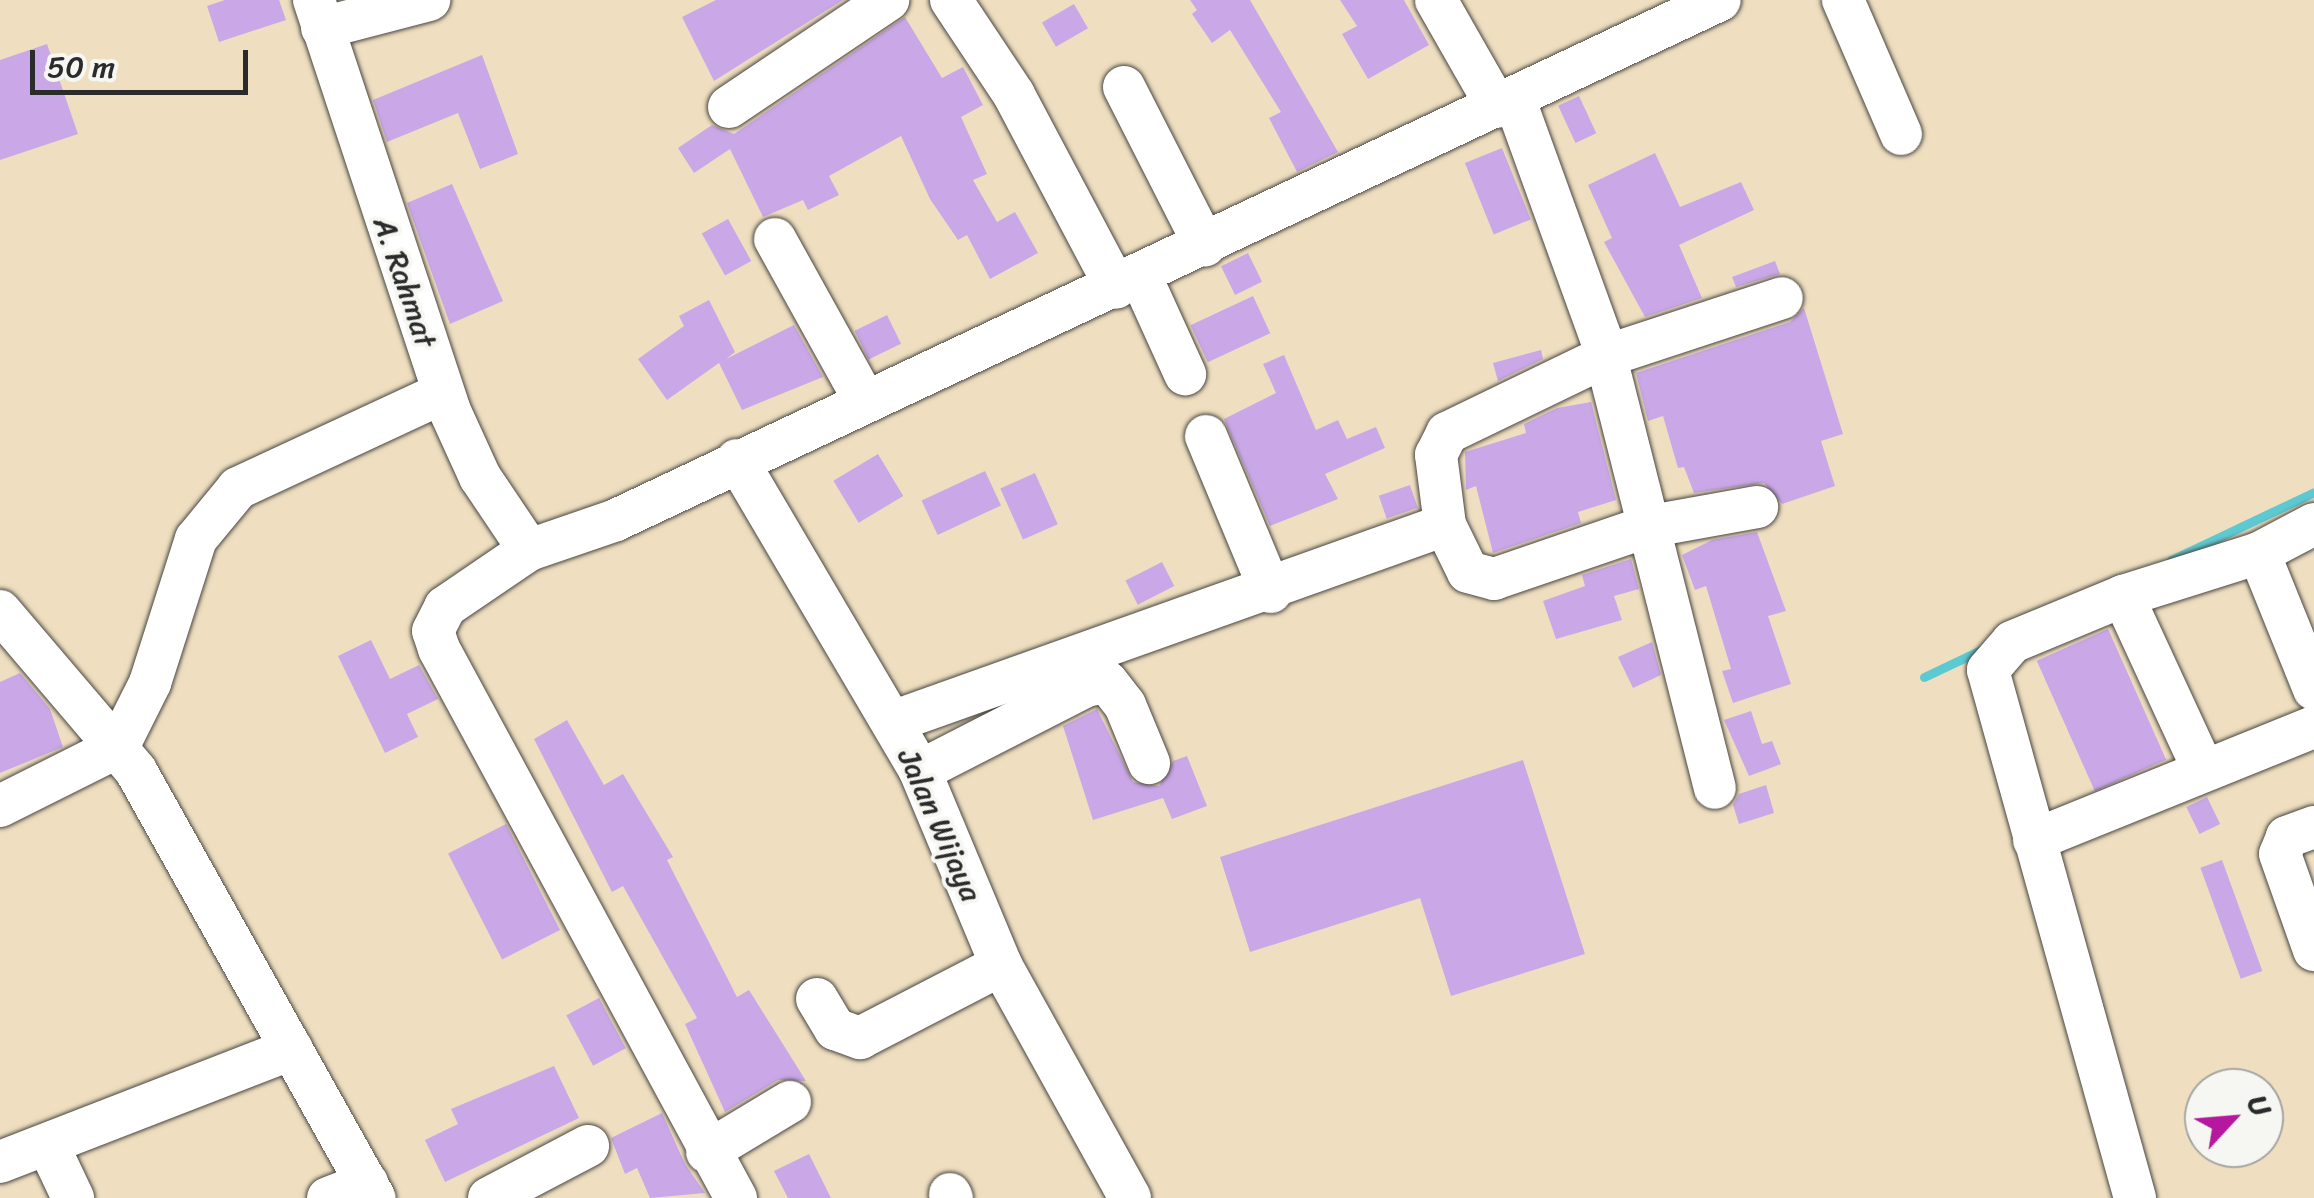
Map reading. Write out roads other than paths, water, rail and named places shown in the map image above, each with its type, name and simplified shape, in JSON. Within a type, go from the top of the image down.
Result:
[{"type":"street","points":[[318,14],[429,0]]},
{"type":"street","points":[[728,107],[888,0]]},
{"type":"street","points":[[951,0],[1014,95],[1185,374]]},
{"type":"street","points":[[1436,0],[1506,103],[1606,356],[1714,788]]},
{"type":"street","points":[[1844,0],[1901,134]]},
{"type":"street","points":[[736,1198],[707,1152],[434,631],[445,607],[529,550],[616,520],[863,398],[1128,283],[1506,103],[1692,6]]},
{"type":"street","name":"A. Rahmat","points":[[318,14],[443,393],[480,477],[529,550]]},
{"type":"street","points":[[1124,87],[1205,246]]},
{"type":"street","points":[[775,239],[863,398]]},
{"type":"street","points":[[1757,507],[1646,527],[1494,579],[1468,572],[1445,525],[1436,455],[1448,432],[1606,356],[1782,298]]},
{"type":"street","points":[[0,806],[118,747],[150,682],[196,539],[238,488],[443,393]]},
{"type":"street","points":[[1206,436],[1272,592]]},
{"type":"street","name":"Jalan Wijaya","points":[[737,460],[920,770],[1001,965],[1130,1198]]},
{"type":"street","points":[[2135,1198],[1988,670],[1998,650],[2012,642],[2124,596],[2259,553],[2314,524]]},
{"type":"street","points":[[892,722],[1272,592],[1445,525]]},
{"type":"street","points":[[2259,553],[2314,689]]},
{"type":"street","points":[[2124,596],[2202,767]]},
{"type":"street","points":[[0,611],[118,747],[292,1049],[356,1193]]},
{"type":"street","points":[[920,770],[1086,686],[1107,682],[1125,705],[1149,763]]},
{"type":"street","points":[[2034,840],[2202,767],[2314,726]]},
{"type":"street","points":[[2314,827],[2287,837],[2280,854],[2314,950]]},
{"type":"street","points":[[817,998],[835,1029],[860,1038],[1001,965]]},
{"type":"street","points":[[0,1162],[292,1049]]},
{"type":"street","points":[[707,1152],[790,1102]]},
{"type":"street","points":[[48,1146],[73,1198]]},
{"type":"street","points":[[489,1198],[588,1146]]},
{"type":"waterway","points":[[2171,560],[2314,492]]},
{"type":"waterway","points":[[1924,677],[1985,648]]}]
